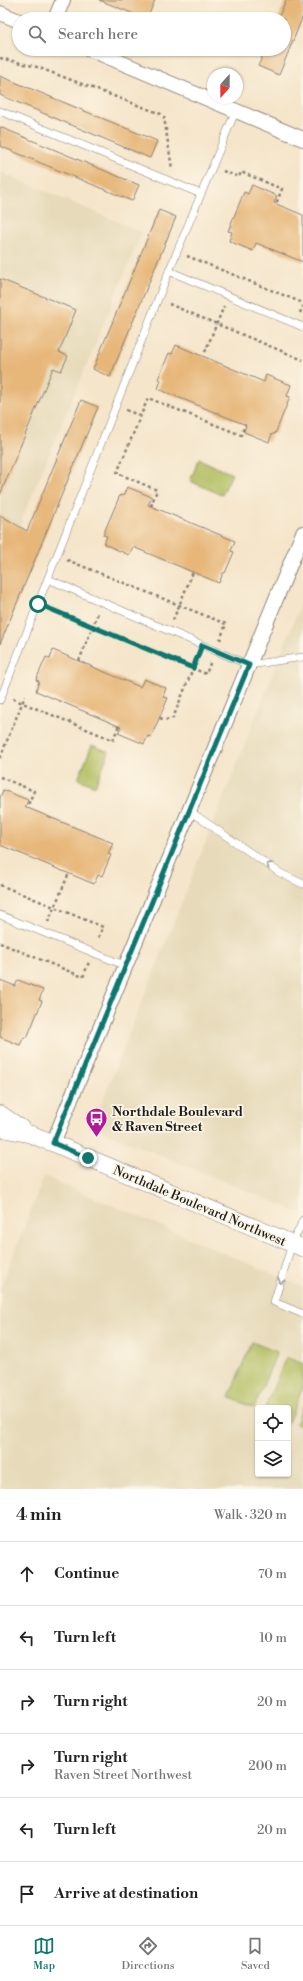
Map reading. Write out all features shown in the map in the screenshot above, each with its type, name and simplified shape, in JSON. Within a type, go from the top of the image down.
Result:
[{"type":"street","points":[[58,12],[63,0]]},
{"type":"street","points":[[0,13],[12,18]]},
{"type":"street","points":[[106,56],[303,139]]},
{"type":"street","points":[[53,1143],[124,965],[303,533]]},
{"type":"street","name":"Northdale Boulevard Northwest","points":[[0,1114],[30,1134]]},
{"type":"street","name":"Northdale Boulevard Northwest","points":[[0,1128],[30,1134],[53,1143],[298,1246]]},
{"type":"lane","points":[[1,697],[169,271],[236,110]]},
{"type":"lane","points":[[0,111],[201,194]]},
{"type":"lane","points":[[169,271],[303,327]]},
{"type":"lane","points":[[48,579],[249,665],[303,657]]},
{"type":"lane","points":[[188,810],[280,873],[303,884]]},
{"type":"lane","points":[[0,915],[124,965]]},
{"type":"lane","points":[[303,1220],[298,1246],[274,1302],[303,1314]]},
{"type":"path","points":[[0,58],[48,71],[161,114],[164,117],[175,183]]},
{"type":"path","points":[[212,166],[239,177],[241,172],[282,189],[276,204]]},
{"type":"path","points":[[177,252],[303,303]]},
{"type":"path","points":[[205,352],[228,296]]},
{"type":"path","points":[[158,299],[303,360]]},
{"type":"path","points":[[151,506],[158,490],[117,473],[148,398],[241,436],[245,425]]},
{"type":"path","points":[[79,564],[226,624],[220,640]]},
{"type":"path","points":[[169,630],[193,572]]},
{"type":"path","points":[[79,661],[102,602]]},
{"type":"path","points":[[38,604],[206,674],[212,659]]},
{"type":"path","points":[[160,718],[165,720],[173,718],[202,645]]},
{"type":"path","points":[[0,758],[25,696]]},
{"type":"path","points":[[1,697],[22,703],[113,740],[119,726]]},
{"type":"path","points":[[0,777],[34,791],[27,807]]},
{"type":"path","points":[[44,933],[69,873]]},
{"type":"path","points":[[0,885],[103,927],[98,940]]},
{"type":"path","points":[[0,943],[83,977],[89,961]]},
{"type":"shaded area","points":[[0,172],[142,232],[0,572]]},
{"type":"shaded area","points":[[303,598],[303,1214],[92,1127]]},
{"type":"shaded area","points":[[44,1176],[303,1287],[303,1489],[0,1489],[0,1289]]},
{"type":"green space","points":[[199,459],[232,474],[222,495],[190,481]]},
{"type":"green space","points":[[92,745],[109,752],[95,786],[78,779]]},
{"type":"green space","points":[[252,1342],[277,1352],[254,1408],[229,1397]]},
{"type":"green space","points":[[286,1357],[303,1364],[303,1387],[291,1416],[291,1405],[266,1405]]},
{"type":"green space","points":[[303,1406],[303,1427],[296,1424]]},
{"type":"building","points":[[99,0],[155,0],[150,12],[129,12]]},
{"type":"building","points":[[286,0],[303,0],[303,16],[291,46],[291,12],[281,12]]},
{"type":"building","points":[[263,56],[287,56],[279,75],[258,66]]},
{"type":"building","points":[[0,76],[157,141],[150,158],[0,95]]},
{"type":"building","points":[[0,127],[139,185],[132,201],[0,146]]},
{"type":"building","points":[[252,185],[277,196],[274,203],[303,215],[303,262],[256,243],[253,251],[229,241],[232,232],[228,231],[244,192],[248,194]]},
{"type":"building","points":[[159,210],[176,217],[110,377],[93,369]]},
{"type":"building","points":[[0,279],[76,310],[59,352],[68,356],[61,371],[53,368],[0,495]]},
{"type":"building","points":[[176,345],[264,382],[266,375],[291,385],[287,396],[290,397],[275,434],[272,434],[269,442],[244,432],[246,425],[158,389],[161,380],[158,379],[169,353],[172,354]]},
{"type":"building","points":[[81,400],[98,407],[0,644],[0,515],[27,531]]},
{"type":"building","points":[[127,487],[152,497],[148,505],[235,541],[231,551],[234,552],[219,583],[133,547],[129,555],[104,544],[107,536],[103,535],[120,495],[123,496]]},
{"type":"building","points":[[53,650],[140,687],[144,679],[166,688],[163,697],[168,698],[151,737],[148,736],[144,744],[118,733],[121,727],[36,691],[39,681],[36,680],[46,657],[50,659]]},
{"type":"building","points":[[3,790],[28,800],[25,807],[113,843],[108,854],[111,855],[102,876],[98,875],[94,884],[0,845],[0,798]]},
{"type":"building","points":[[0,980],[15,986],[18,980],[43,990],[39,1000],[42,1001],[27,1038],[24,1037],[20,1045],[0,1037]]},
{"type":"place","name":"Northdale Boulevard & Raven Street","points":[[97,1138]]},
{"type":"route","points":[[38,604],[193,668],[202,645],[249,665],[124,965],[53,1143],[88,1158]]}]
